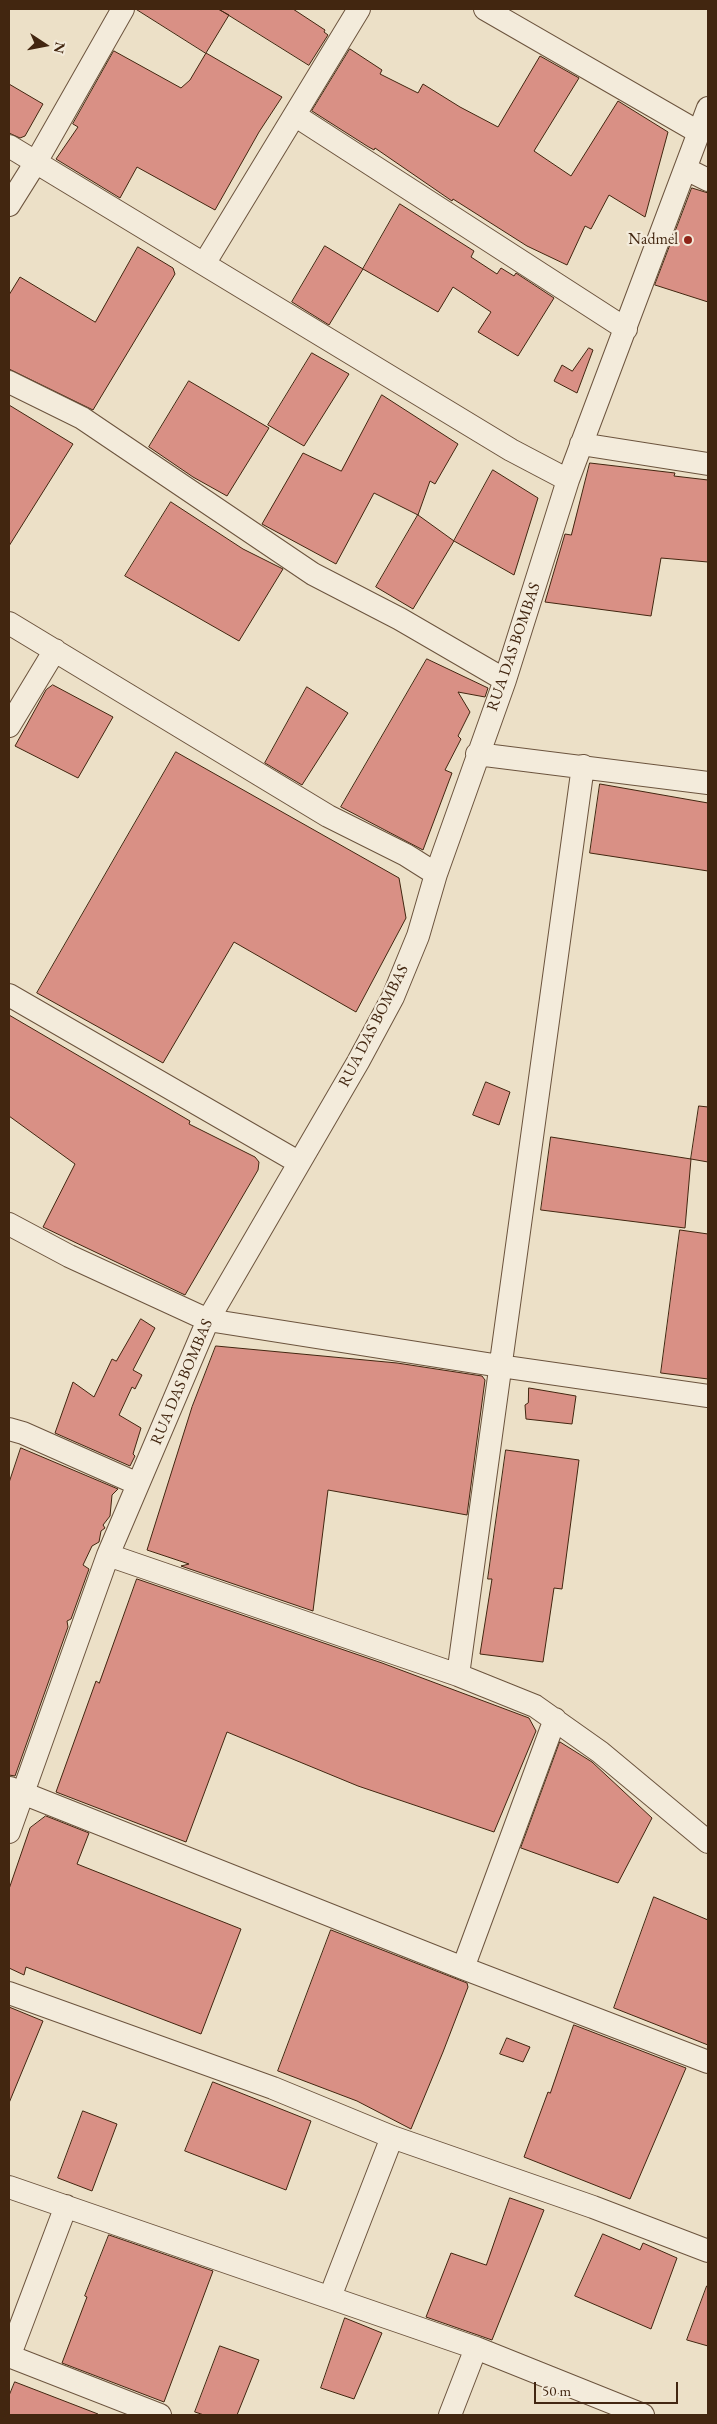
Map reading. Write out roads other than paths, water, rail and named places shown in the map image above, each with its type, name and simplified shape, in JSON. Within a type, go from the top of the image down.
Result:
[{"type":"street","points":[[9,205],[36,162],[123,9]]},
{"type":"street","points":[[204,264],[296,116],[359,9]]},
{"type":"street","points":[[485,9],[700,133]]},
{"type":"street","name":"RUA DAS BOMBAS","points":[[9,1832],[16,1790],[108,1555],[208,1320],[298,1162],[358,1062],[393,997],[418,936],[436,874],[477,754],[505,680],[568,480],[708,108]]},
{"type":"street","points":[[296,116],[626,329]]},
{"type":"street","points":[[9,146],[510,450],[568,480]]},
{"type":"street","points":[[686,169],[708,180]]},
{"type":"street","points":[[9,382],[82,418],[314,574],[400,619],[505,680]]},
{"type":"street","points":[[581,444],[708,464]]},
{"type":"street","points":[[9,623],[328,816],[406,855],[436,874]]},
{"type":"street","points":[[9,726],[55,650]]},
{"type":"street","points":[[477,754],[708,783]]},
{"type":"street","points":[[458,1675],[583,766]]},
{"type":"street","points":[[9,995],[298,1162]]},
{"type":"street","points":[[9,1224],[70,1256],[208,1320],[500,1366],[708,1396]]},
{"type":"street","points":[[9,1429],[23,1433],[138,1484]]},
{"type":"street","points":[[108,1555],[458,1675],[535,1706],[600,1752],[708,1842]]},
{"type":"street","points":[[463,1968],[555,1719]]},
{"type":"street","points":[[16,1790],[463,1968],[708,2062]]},
{"type":"street","points":[[9,1993],[273,2088],[392,2137],[593,2207],[708,2251]]},
{"type":"street","points":[[330,2297],[392,2137]]},
{"type":"street","points":[[9,2187],[476,2348],[643,2415]]},
{"type":"street","points":[[66,2206],[9,2356],[160,2415]]},
{"type":"street","points":[[450,2415],[476,2348]]},
{"type":"place","name":"Nadmel","points":[[688,240]]}]
